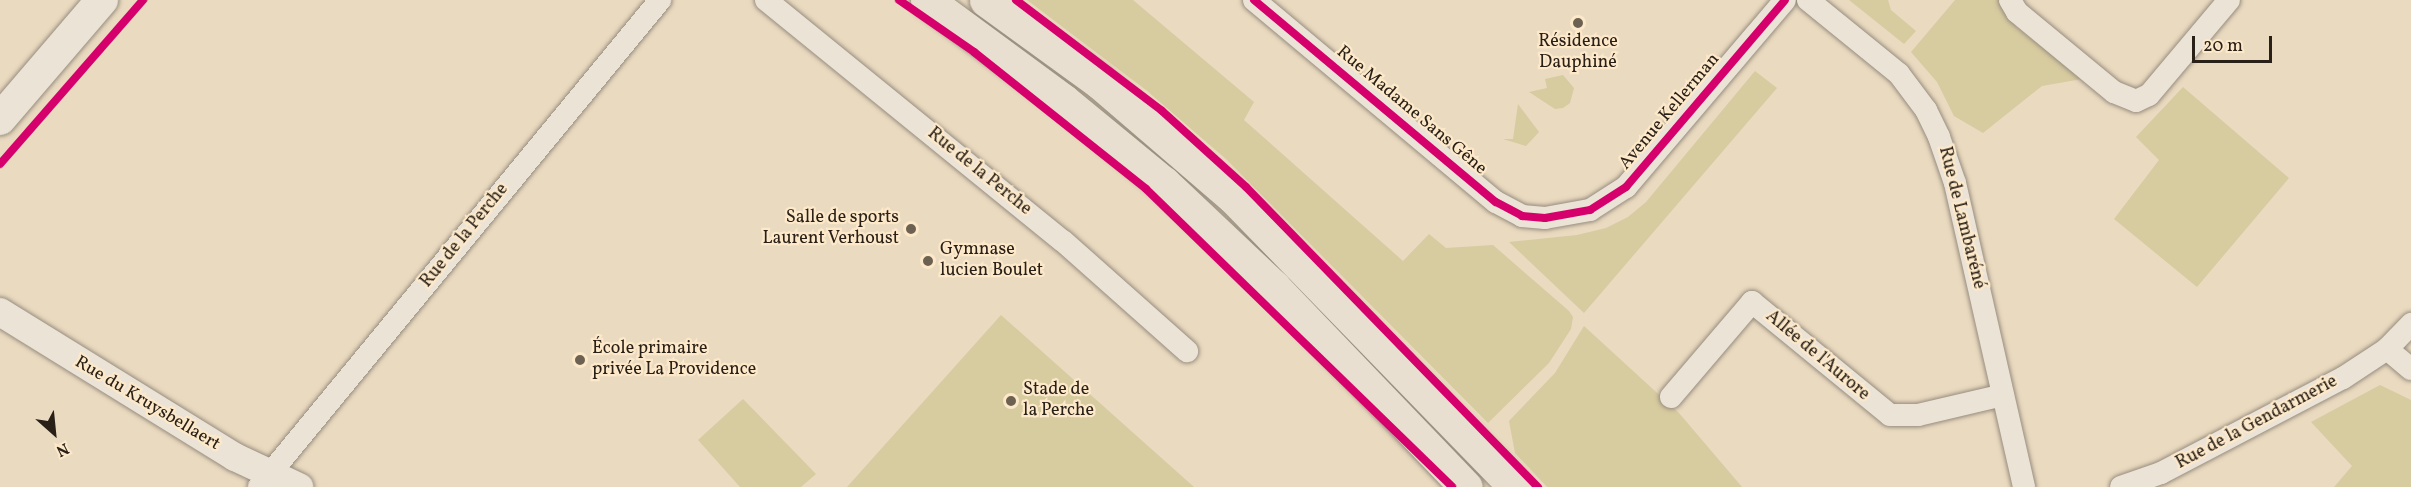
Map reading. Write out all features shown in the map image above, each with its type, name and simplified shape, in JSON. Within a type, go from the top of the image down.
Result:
[{"type":"main road","points":[[51,58],[87,0]]},
{"type":"main road","points":[[0,118],[102,0]]},
{"type":"main road","points":[[927,0],[1064,101],[1171,189],[1274,287],[1466,487]]},
{"type":"main road","points":[[986,0],[1108,89],[1226,191],[1515,487]]},
{"type":"street","name":"Rue de la Perche","points":[[265,480],[660,0]]},
{"type":"street","name":"Rue de la Perche","points":[[766,0],[1063,241],[1187,351]]},
{"type":"street","name":"Rue Madame Sans Gêne","points":[[1254,0],[1496,202],[1522,216],[1560,216]]},
{"type":"street","name":"Avenue Kellerman","points":[[1560,216],[1601,205],[1626,187],[1785,0]]},
{"type":"street","name":"Rue de Lambaréné","points":[[1808,0],[1899,74],[1933,123],[1955,183],[2024,487]]},
{"type":"street","points":[[2010,0],[2016,12],[2114,92],[2136,101],[2149,95],[2229,0]]},
{"type":"street","name":"Allée de l'Aurore","points":[[1671,397],[1752,302],[1890,415],[1918,415],[2003,395]]},
{"type":"street","name":"Rue du Kruysbellaert","points":[[0,312],[225,451],[265,480],[299,487]]},
{"type":"street","name":"Rue de la Gendarmerie","points":[[2121,487],[2171,468],[2343,378],[2387,349],[2411,324]]},
{"type":"street","points":[[2387,349],[2411,369]]},
{"type":"shaded area","points":[[1027,0],[1133,0],[1254,102],[1244,120],[1403,261],[1429,234],[1446,248],[1493,245],[1573,317],[1571,329],[1549,363],[1488,423],[1226,159],[1146,90]]},
{"type":"shaded area","points":[[1849,0],[1888,0],[1891,10],[1916,31],[1904,44]]},
{"type":"shaded area","points":[[1955,0],[2002,0],[2016,27],[2082,79],[2042,86],[1983,133],[1954,116],[1937,82],[1911,52]]},
{"type":"shaded area","points":[[1755,71],[1777,88],[1584,313],[1509,242],[1577,235],[1606,228],[1628,217],[1646,202]]},
{"type":"shaded area","points":[[1563,75],[1574,88],[1570,103],[1563,108],[1555,109],[1529,92],[1547,88],[1545,79]]},
{"type":"shaded area","points":[[2183,87],[2289,178],[2197,287],[2114,219],[2159,160],[2136,137]]},
{"type":"shaded area","points":[[1518,104],[1539,132],[1526,146],[1503,139],[1513,139]]},
{"type":"shaded area","name":"Stade de la Perche","points":[[1001,315],[1194,487],[847,487]]},
{"type":"shaded area","points":[[1584,326],[1679,413],[1742,487],[1547,487],[1515,453],[1509,421],[1555,373]]},
{"type":"shaded area","points":[[2380,385],[2411,400],[2411,487],[2334,487],[2352,466],[2311,422]]},
{"type":"shaded area","points":[[743,399],[816,474],[801,487],[740,487],[698,440]]},
{"type":"cycle path","points":[[0,164],[143,0]]},
{"type":"cycle path","points":[[899,0],[974,52],[1146,189],[1452,487]]},
{"type":"cycle path","points":[[1016,0],[1162,111],[1246,187],[1538,487]]},
{"type":"cycle path","points":[[1254,0],[1496,202],[1522,216],[1545,218],[1590,210],[1626,187],[1785,0]]},
{"type":"place","name":"Résidence Dauphiné","points":[[1578,23]]},
{"type":"place","name":"Salle de sports Laurent Verhoust","points":[[911,229]]},
{"type":"place","name":"Gymnase lucien Boulet","points":[[928,261]]},
{"type":"place","name":"École primaire privée La Providence","points":[[580,360]]},
{"type":"place","name":"Stade de la Perche","points":[[1011,401]]}]
